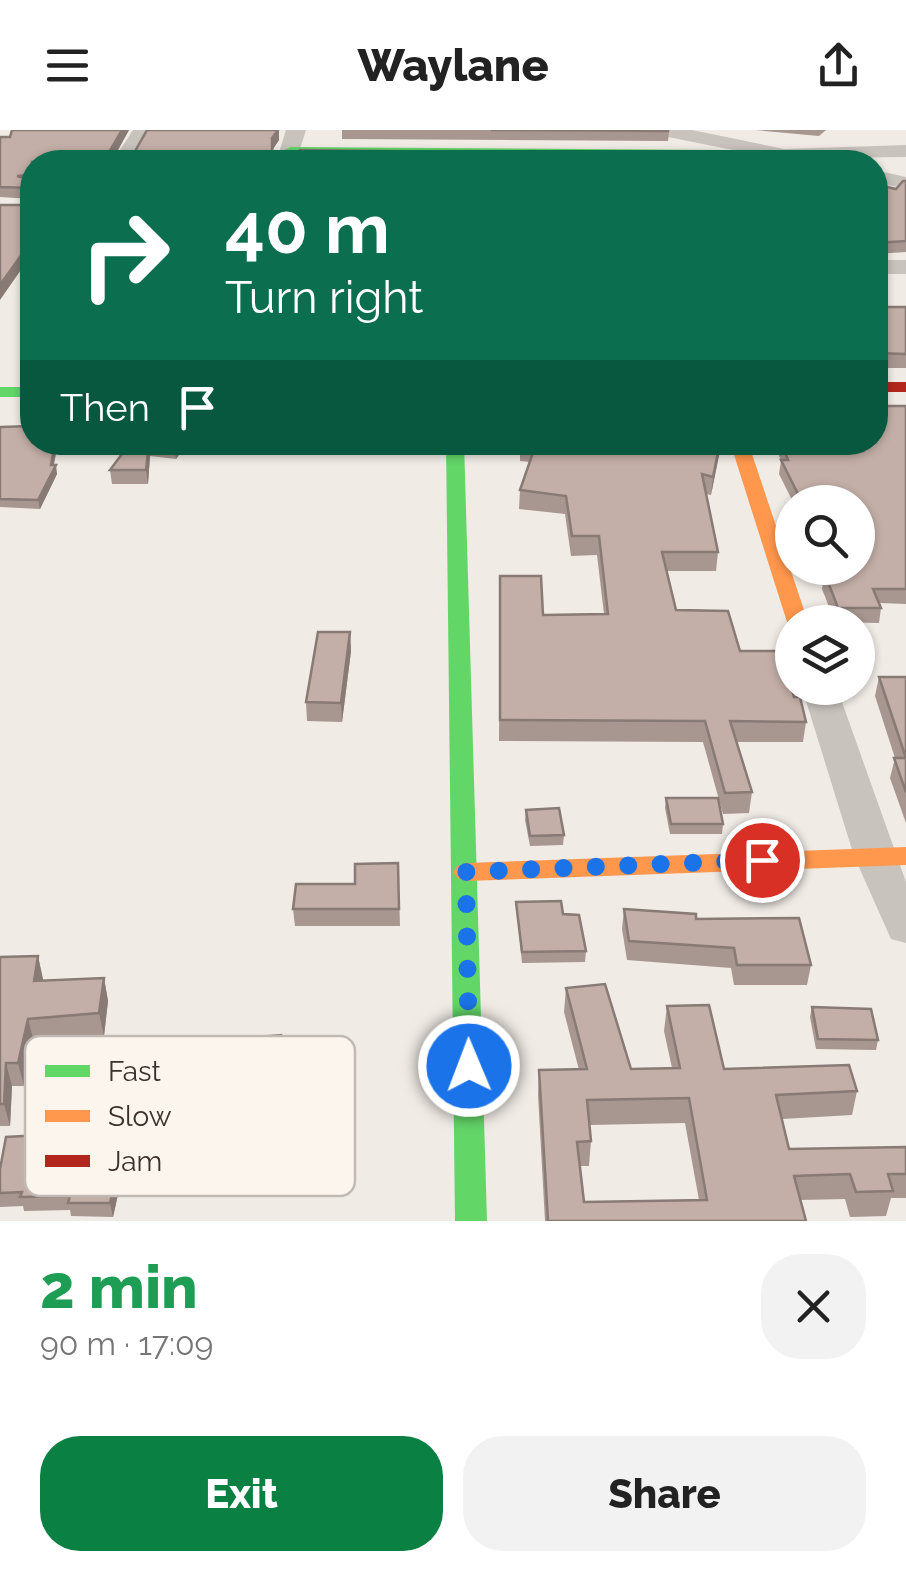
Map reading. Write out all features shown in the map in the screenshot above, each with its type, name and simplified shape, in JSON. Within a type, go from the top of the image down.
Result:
[{"type":"street","points":[[663,130],[716,146]]},
{"type":"street","points":[[291,148],[716,146],[757,150]]},
{"type":"street","points":[[454,455],[471,1221]]},
{"type":"street","points":[[744,455],[793,605]]},
{"type":"street","points":[[826,705],[890,856],[906,928]]},
{"type":"street","points":[[466,872],[890,856]]},
{"type":"building","points":[[12,130],[122,130],[110,150],[20,150],[20,188],[0,187],[0,137],[10,137]]},
{"type":"building","points":[[147,130],[278,130],[272,138],[272,150],[136,150]]},
{"type":"building","points":[[491,130],[667,130],[669,131]]},
{"type":"building","points":[[906,181],[906,241],[888,242],[888,187],[896,189]]},
{"type":"building","points":[[0,205],[20,205],[20,257],[0,285]]},
{"type":"building","points":[[888,307],[906,307],[906,354],[888,353]]},
{"type":"building","points":[[888,406],[906,406],[906,589],[873,589],[881,608],[837,605],[829,585],[875,585],[875,485],[794,485],[781,460],[788,460],[786,455],[888,455]]},
{"type":"building","points":[[20,426],[20,455],[53,455],[51,465],[56,465],[38,500],[0,499],[0,427]]},
{"type":"building","points":[[121,455],[148,455],[146,470],[110,470]]},
{"type":"building","points":[[532,455],[717,455],[713,477],[702,474],[718,552],[662,552],[676,610],[728,611],[740,651],[775,651],[775,705],[802,705],[806,722],[730,721],[752,792],[725,793],[705,721],[500,720],[500,576],[541,576],[543,615],[608,614],[599,536],[572,536],[566,496],[520,490]]},
{"type":"building","points":[[318,632],[350,632],[341,703],[306,702]]},
{"type":"building","points":[[879,677],[906,677],[906,758]]},
{"type":"building","points":[[894,758],[906,758],[906,792]]},
{"type":"building","points":[[666,798],[718,798],[723,824],[671,824]]},
{"type":"building","points":[[559,808],[564,835],[530,836],[526,810]]},
{"type":"building","points":[[398,863],[399,909],[293,909],[296,884],[355,884],[355,864]]},
{"type":"building","points":[[561,901],[563,914],[579,915],[586,951],[522,952],[516,902]]},
{"type":"building","points":[[624,909],[696,914],[696,919],[799,918],[811,965],[737,965],[734,948],[629,941]]},
{"type":"building","points":[[38,956],[34,981],[104,978],[99,1013],[28,1019],[18,1063],[6,1063],[4,1104],[0,1104],[0,957]]},
{"type":"building","points":[[605,984],[631,1069],[680,1068],[667,1006],[709,1005],[724,1069],[849,1065],[857,1091],[776,1095],[789,1149],[906,1147],[906,1174],[888,1174],[893,1191],[856,1192],[850,1174],[794,1176],[806,1221],[548,1221],[539,1070],[587,1069],[566,988]],"holes":[[[689,1098],[707,1200],[584,1202],[577,1142],[591,1141],[587,1100]]]},
{"type":"building","points":[[812,1007],[871,1009],[878,1040],[818,1039]]},
{"type":"building","points":[[25,1136],[25,1196],[70,1196],[20,1197],[22,1192],[0,1193],[6,1137]]},
{"type":"building","points":[[70,1196],[112,1196],[110,1203],[68,1203]]},
{"type":"traffic: fast","points":[[0,392],[20,392]]},
{"type":"traffic: fast","points":[[455,455],[471,1221]]},
{"type":"traffic: slow","points":[[743,455],[792,605]]},
{"type":"traffic: slow","points":[[466,872],[906,856]]},
{"type":"traffic: jam","points":[[888,387],[906,387]]},
{"type":"route","points":[[469,1066],[466,872],[762,860]]}]
